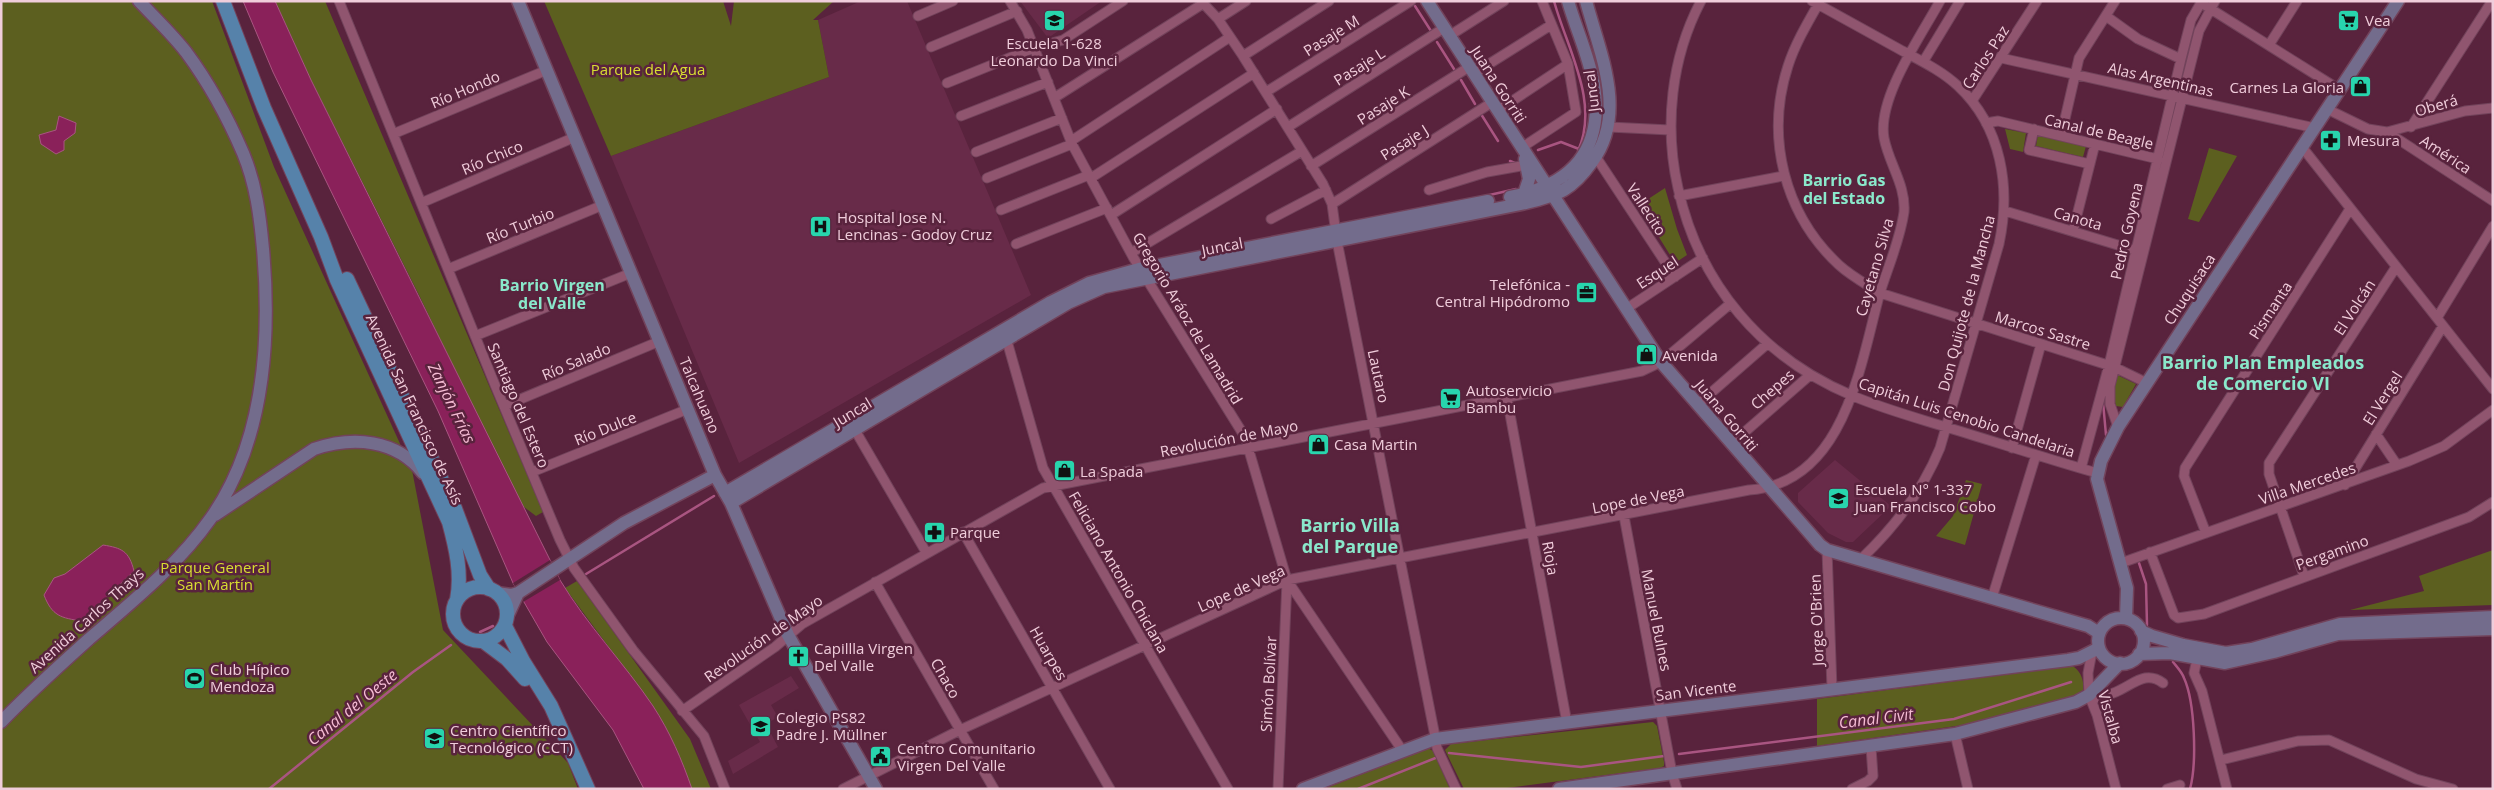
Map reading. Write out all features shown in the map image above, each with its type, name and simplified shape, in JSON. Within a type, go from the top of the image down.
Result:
[{"type":"main road","name":"Avenida San Francisco de Asís","points":[[224,1],[264,108],[322,237],[337,280],[449,522],[456,548],[460,580],[458,600]]},
{"type":"main road","name":"Avenida San Francisco de Asís","points":[[322,237],[346,276],[454,506],[480,575],[493,591]]},
{"type":"main road","points":[[483,642],[500,634],[506,621],[507,608],[493,591],[473,588],[463,594],[454,608],[455,625],[467,638],[483,642],[517,668],[561,728]]},
{"type":"main road","points":[[506,621],[561,728],[588,789]]},
{"type":"street","name":"Avenida Carlos Thays","points":[[1,722],[175,561],[211,518],[230,489],[242,460],[255,417],[264,362],[267,291],[258,200],[244,154],[213,92],[185,51],[139,1]]},
{"type":"street","name":"Santiago del Estero","points":[[339,1],[475,336],[570,560],[633,650],[682,712],[704,736],[725,789]]},
{"type":"street","name":"Talcahuano","points":[[518,1],[716,475],[728,498],[788,635],[876,789]]},
{"type":"street","points":[[918,16],[953,1]]},
{"type":"street","name":"Gregorio Aráoz de Lamadrid","points":[[1010,1],[1017,11],[1034,48],[1072,143],[1131,253],[1245,437],[1287,580],[1402,750]]},
{"type":"street","points":[[947,83],[1034,48],[1063,40],[1123,1]]},
{"type":"street","points":[[1218,19],[1246,1]]},
{"type":"street","points":[[1243,56],[1329,1]]},
{"type":"street","name":"Pasaje M","points":[[1266,92],[1411,1]]},
{"type":"street","name":"Juana Gorriti","points":[[1427,1],[1661,362],[1814,539],[1828,550],[2088,626],[2099,633]]},
{"type":"street","name":"Pasaje L","points":[[1288,127],[1447,32],[1504,1]]},
{"type":"street","points":[[1524,194],[1529,179],[1522,150],[1576,112],[1568,64],[1542,1]]},
{"type":"street","name":"Juncal","points":[[1337,236],[1524,194],[1550,192],[1581,158],[1590,142],[1596,124],[1594,84],[1568,1]]},
{"type":"street","name":"Juncal","points":[[728,498],[1006,335],[1088,294],[1142,273],[1568,189],[1580,179],[1596,157],[1609,127],[1611,110],[1609,85],[1601,50],[1586,1]]},
{"type":"street","name":"Capitán Luis Cenobio Candelaria","points":[[1701,1],[1689,27],[1679,58],[1670,130],[1673,161],[1689,229],[1702,258],[1730,304],[1767,344],[1810,375],[1853,396],[2012,448],[2097,473]]},
{"type":"street","name":"Cayetano Silva","points":[[1769,488],[1788,480],[1815,459],[1832,437],[1853,396],[1880,293],[1903,219],[1904,205],[1899,178],[1884,139],[1883,117],[1893,88],[1940,1]]},
{"type":"street","points":[[1923,62],[1960,1]]},
{"type":"street","name":"Carlos Paz","points":[[1972,101],[2037,1]]},
{"type":"street","points":[[2061,136],[2079,58],[2115,1]]},
{"type":"street","points":[[2269,45],[2297,1]]},
{"type":"street","name":"Chuquisaca","points":[[2097,473],[2118,427],[2398,1]]},
{"type":"street","points":[[2411,127],[2492,1]]},
{"type":"street","points":[[1054,98],[1203,2]]},
{"type":"street","name":"Lautaro","points":[[1203,2],[1218,19],[1277,109],[1326,190],[1332,204],[1435,739],[1456,789]]},
{"type":"street","name":"Don Quijote de la Mancha","points":[[1817,2],[1923,62],[1958,86],[1972,101],[1986,122],[2001,163],[2005,211],[1992,270],[1947,427],[1924,483],[1890,529],[1860,560]]},
{"type":"street","name":"Marcos Sastre","points":[[1817,2],[1797,45],[1782,91],[1778,136],[1784,176],[1797,210],[1817,241],[1840,266],[1880,293],[2112,366],[2147,383]]},
{"type":"street","points":[[2201,2],[2213,5],[2269,45],[2340,90]]},
{"type":"street","name":"Pedro Goyena","points":[[2081,468],[2112,366],[2176,96],[2181,58],[2192,20],[2201,2]]},
{"type":"street","name":"Pedro Goyena","points":[[2139,251],[2158,159],[2176,96],[2199,31],[2213,5]]},
{"type":"street","points":[[931,47],[1017,11]]},
{"type":"street","points":[[2106,16],[2138,39],[2181,58]]},
{"type":"street","name":"Pasaje K","points":[[1311,166],[1551,24]]},
{"type":"street","points":[[988,178],[1072,143],[1230,37]]},
{"type":"street","name":"Alas Argentinas","points":[[2001,58],[2315,128]]},
{"type":"street","name":"Pasaje J","points":[[1332,204],[1568,64]]},
{"type":"street","name":"Río Hondo","points":[[393,134],[547,70]]},
{"type":"street","points":[[1001,210],[1090,176],[1254,73]]},
{"type":"street","points":[[961,116],[1048,82]]},
{"type":"street","name":"Oberá","points":[[2387,132],[2465,111],[2493,108]]},
{"type":"street","points":[[1016,244],[1109,212],[1277,109]]},
{"type":"street","name":"América","points":[[2327,110],[2368,129],[2387,132],[2493,201]]},
{"type":"street","points":[[976,152],[1062,118]]},
{"type":"street","name":"Canal de Beagle","points":[[1986,122],[1998,120],[2158,159]]},
{"type":"street","points":[[1609,127],[1670,130]]},
{"type":"street","name":"Canal de Beagle","points":[[2034,129],[2029,150],[2090,164]]},
{"type":"street","name":"Río Chico","points":[[421,203],[575,137]]},
{"type":"street","points":[[2073,231],[2095,144]]},
{"type":"street","points":[[2302,148],[2493,389]]},
{"type":"street","points":[[1131,253],[1302,151]]},
{"type":"street","name":"Vallecito","points":[[1596,157],[1675,276]]},
{"type":"street","points":[[1429,190],[1487,172],[1527,166]]},
{"type":"street","points":[[1680,196],[1784,176]]},
{"type":"street","points":[[1271,219],[1326,190]]},
{"type":"street","name":"Río Turbio","points":[[448,270],[603,205]]},
{"type":"street","name":"Pismanta","points":[[2206,533],[2184,476],[2185,468],[2350,209]]},
{"type":"street","name":"Canota","points":[[2005,211],[2139,251]]},
{"type":"street","points":[[2437,318],[2493,226]]},
{"type":"street","name":"Esquel","points":[[1626,309],[1702,258]]},
{"type":"street","name":"El Volcán","points":[[2304,576],[2269,474],[2269,463],[2396,267]]},
{"type":"street","points":[[475,336],[631,273]]},
{"type":"street","name":"Revolución de Mayo","points":[[682,712],[775,647],[802,624],[1033,492],[1053,485],[1642,371],[1661,362],[1730,304]]},
{"type":"street","name":"El Vergel","points":[[2345,485],[2443,326]]},
{"type":"street","name":"Feliciano Antonio Chiclana","points":[[1006,335],[1043,468],[1228,789]]},
{"type":"street","name":"Río Salado","points":[[504,406],[660,341]]},
{"type":"street","points":[[1698,405],[1767,344]]},
{"type":"street","points":[[2012,448],[2042,344]]},
{"type":"street","name":"Pedro Goyena","points":[[2112,366],[2109,397],[2118,427]]},
{"type":"street","name":"Chepes","points":[[1730,444],[1810,375]]},
{"type":"street","name":"Rioja","points":[[1507,398],[1567,723]]},
{"type":"street","name":"Río Dulce","points":[[532,472],[688,409]]},
{"type":"street","name":"Villa Mercedes","points":[[2131,559],[2397,466],[2444,446],[2493,410]]},
{"type":"street","points":[[852,425],[926,552]]},
{"type":"street","points":[[2376,434],[2397,466]]},
{"type":"street","name":"Avenida Carlos Thays","points":[[211,518],[314,449],[347,440],[365,441],[397,451],[416,463],[430,482]]},
{"type":"street","points":[[1992,598],[2036,455]]},
{"type":"street","points":[[2097,473],[2099,490],[2131,559],[2127,588],[2126,618]]},
{"type":"street","points":[[493,591],[512,595],[518,593],[624,523],[716,475]]},
{"type":"street","name":"Lope de Vega","points":[[843,789],[960,730],[1287,580],[1400,557],[1533,534],[1749,490],[1769,488]]},
{"type":"street","name":"Pergamino","points":[[2150,552],[2174,615],[2178,618],[2204,614],[2469,517],[2493,502]]},
{"type":"street","name":"Manuel Bulnes","points":[[1624,516],[1672,773],[1677,789]]},
{"type":"street","name":"Huarpes","points":[[963,532],[1110,789]]},
{"type":"street","name":"Jorge O'Brien","points":[[1828,550],[1832,689]]},
{"type":"street","name":"Simón Bolívar","points":[[1278,789],[1287,580]]},
{"type":"street","name":"Chaco","points":[[875,582],[994,789]]},
{"type":"street","points":[[506,621],[518,593]]},
{"type":"street","points":[[2141,631],[2173,643],[2226,653],[2252,649],[2340,624],[2493,617]]},
{"type":"street","points":[[2126,618],[2137,624],[2141,631],[2143,642],[2139,654],[2131,661],[2120,663],[2107,659],[2096,650],[2099,633],[2109,621],[2126,618]]},
{"type":"street","points":[[2139,654],[2164,652],[2219,663],[2237,662],[2346,633],[2493,629]]},
{"type":"street","name":"San Vicente","points":[[1303,789],[1435,739],[2068,660],[2096,650]]},
{"type":"street","name":"Vistalba","points":[[2096,650],[2088,673],[2089,698],[2096,716],[2116,789]]},
{"type":"street","points":[[2198,659],[2194,674],[2202,691],[2227,789]]},
{"type":"street","points":[[2089,698],[2120,663]]},
{"type":"street","points":[[1558,789],[1955,734],[2121,690],[2143,677],[2151,677],[2163,683]]},
{"type":"street","points":[[1955,734],[1968,789]]},
{"type":"street","points":[[2221,760],[2298,741],[2329,740],[2416,779],[2453,789]]},
{"type":"street","points":[[1852,789],[1868,781],[1873,776],[1871,747]]},
{"type":"street","points":[[2167,789],[2180,785]]},
{"type":"shaded area","name":"Hospital Jose N. Lencinas - Godoy Cruz","points":[[861,1],[907,1],[1031,295],[739,463],[611,156],[829,77],[818,20]]},
{"type":"shaded area","name":"Escuela 1-628 Leonardo Da Vinci","points":[[1020,1],[1102,1],[1048,38]]},
{"type":"shaded area","name":"Escuela N° 1-337 Juan Francisco Cobo","points":[[1835,460],[1891,506],[1853,542],[1846,542],[1828,533],[1798,502],[1798,493]]},
{"type":"shaded area","name":"Colegio PS82 Padre J. Müllner","points":[[791,676],[799,688],[771,705],[778,717],[766,724],[778,747],[733,774],[728,761],[760,742],[739,705]]},
{"type":"green space","name":"Parque General San Martín","points":[[1,1],[212,1],[274,167],[412,470],[443,630],[568,763],[578,789],[1,789]]},
{"type":"green space","points":[[275,1],[325,1],[543,512],[536,516],[524,507],[509,482],[419,295],[311,80]]},
{"type":"green space","name":"Parque del Agua","points":[[544,1],[723,1],[731,26],[734,1],[834,1],[813,20],[818,20],[829,77],[611,156]]},
{"type":"green space","points":[[2005,129],[2026,133],[2023,152],[2010,149]]},
{"type":"green space","points":[[2038,135],[2086,146],[2083,157],[2036,146]]},
{"type":"green space","points":[[2209,148],[2237,156],[2199,222],[2188,219]]},
{"type":"green space","points":[[1665,188],[1687,255],[1675,263],[1639,205]]},
{"type":"green space","points":[[2117,375],[2136,384],[2123,407],[2116,406],[2113,396]]},
{"type":"green space","points":[[1966,480],[1982,484],[1965,545],[1936,536],[1953,516]]},
{"type":"green space","points":[[2493,550],[2493,605],[2350,610],[2424,591],[2419,576]]},
{"type":"green space","points":[[577,581],[690,739],[711,789],[692,789],[651,704],[565,588]]},
{"type":"green space","points":[[2072,666],[2080,673],[2083,683],[2083,690],[2077,695],[1963,725],[1817,746],[1817,699]]},
{"type":"green space","points":[[1653,722],[1657,726],[1664,762],[1664,766],[1660,768],[1499,789],[1464,789],[1445,750],[1451,744]]},
{"type":"green space","points":[[1428,748],[1433,751],[1450,789],[1324,789]]},
{"type":"water","name":"Zanjón Frías","points":[[243,1],[275,1],[311,80],[560,580],[582,613],[653,706],[675,746],[692,789],[644,789],[613,730],[547,642],[513,583],[438,411],[273,72]]},
{"type":"water","points":[[59,116],[76,123],[75,133],[64,141],[64,150],[56,154],[41,144],[39,135],[56,130]]},
{"type":"water","points":[[103,545],[120,549],[124,552],[130,559],[134,571],[82,621],[58,615],[50,608],[44,595],[54,578],[65,574]]},
{"type":"pier","points":[[550,560],[560,580],[523,602],[513,583]]},
{"type":"waterway","points":[[1554,1],[1584,95],[1584,132],[1578,151]]},
{"type":"waterway","points":[[1415,6],[1431,31]]},
{"type":"waterway","points":[[1437,42],[1454,69]]},
{"type":"waterway","points":[[1461,80],[1475,104]]},
{"type":"waterway","points":[[1481,114],[1498,141]]},
{"type":"waterway","points":[[1538,150],[1561,142],[1579,149]]},
{"type":"waterway","points":[[1510,161],[1515,163]]},
{"type":"waterway","points":[[1485,196],[1516,189]]},
{"type":"waterway","name":"Canal Civit","points":[[2103,402],[2106,435]]},
{"type":"waterway","name":"Canal del Oeste","points":[[586,574],[714,496]]},
{"type":"waterway","name":"Canal Civit","points":[[2138,560],[2146,584],[2147,625]]},
{"type":"waterway","points":[[480,632],[493,626]]},
{"type":"waterway","name":"Canal del Oeste","points":[[269,789],[413,672],[451,645]]},
{"type":"waterway","points":[[2173,662],[2184,678],[2191,702],[2194,764],[2190,789]]},
{"type":"waterway","name":"Canal Civit","points":[[1679,754],[1954,719],[2071,682]]},
{"type":"waterway","name":"Canal Civit","points":[[1449,753],[1581,767],[1664,756]]},
{"type":"waterway","name":"Canal Civit","points":[[1358,789],[1438,757]]},
{"type":"place","name":"Escuela 1-628 Leonardo Da Vinci","points":[[1054,20]]},
{"type":"place","name":"Vea","points":[[2349,20]]},
{"type":"place","name":"Carnes La Gloria","points":[[2360,87]]},
{"type":"place","name":"Mesura","points":[[2331,140]]},
{"type":"place","name":"Hospital Jose N. Lencinas - Godoy Cruz","points":[[821,226]]},
{"type":"place","name":"Telefónica - Central Hipódromo","points":[[1586,293]]},
{"type":"place","name":"Avenida","points":[[1646,355]]},
{"type":"place","name":"Autoservicio Bambu","points":[[1450,399]]},
{"type":"place","name":"Casa Martin","points":[[1318,444]]},
{"type":"place","name":"La Spada","points":[[1064,471]]},
{"type":"place","name":"Escuela N° 1-337 Juan Francisco Cobo","points":[[1839,498]]},
{"type":"place","name":"Parque","points":[[934,532]]},
{"type":"place","name":"Capillla Virgen Del Valle","points":[[798,657]]},
{"type":"place","name":"Club Hípico Mendoza","points":[[194,678]]},
{"type":"place","name":"Colegio PS82 Padre J. Müllner","points":[[760,726]]},
{"type":"place","name":"Centro Científico Tecnológico (CCT)","points":[[434,739]]},
{"type":"place","name":"Centro Comunitario Virgen Del Valle","points":[[881,757]]},
{"type":"district","name":"Barrio Gas del Estado","points":[[1844,189]]},
{"type":"district","name":"Barrio Virgen del Valle","points":[[552,294]]},
{"type":"district","name":"Barrio Plan Empleados de Comercio VI","points":[[2263,372]]},
{"type":"district","name":"Barrio Villa del Parque","points":[[1350,535]]}]
